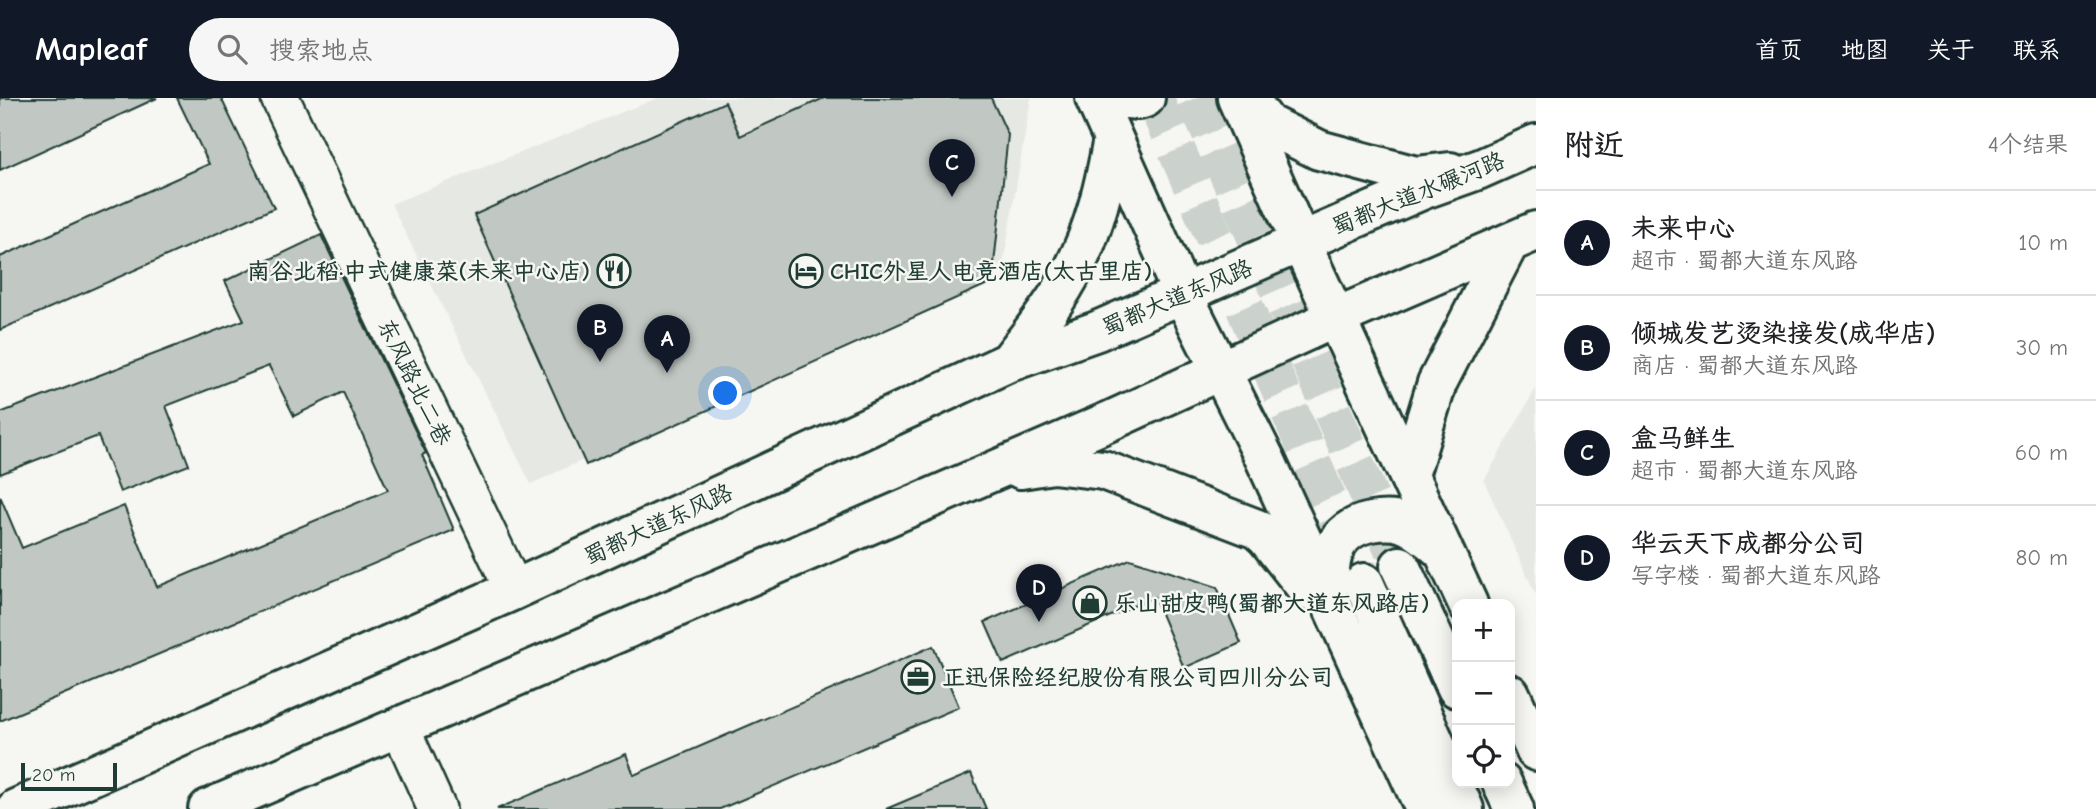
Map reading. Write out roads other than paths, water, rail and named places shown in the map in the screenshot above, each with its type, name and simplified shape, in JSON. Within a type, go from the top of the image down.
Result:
[{"type":"main road","points":[[1094,98],[1182,295],[1328,594],[1425,809]]},
{"type":"main road","points":[[1117,98],[1145,98]]},
{"type":"main road","points":[[1237,98],[1466,599]]},
{"type":"main road","points":[[1248,98],[1267,124],[1319,150],[1416,176],[1480,169]]},
{"type":"main road","points":[[1009,362],[1053,303],[1075,267],[1103,193],[1113,139]]},
{"type":"main road","name":"蜀都大道水碾河路","points":[[1301,243],[1536,144]]},
{"type":"main road","points":[[208,809],[1110,421],[1336,317],[1522,237]]},
{"type":"main road","points":[[1409,475],[1437,383],[1522,237]]},
{"type":"main road","name":"蜀都大道东风路","points":[[16,809],[514,590],[1009,362],[1097,331],[1301,243]]},
{"type":"main road","points":[[971,479],[1053,464],[1102,470],[1257,529],[1345,636]]},
{"type":"main road","points":[[1328,594],[1329,565],[1337,543],[1347,531],[1365,524],[1386,519],[1404,523],[1445,553]]},
{"type":"main road","points":[[1400,566],[1452,677]]},
{"type":"main road","points":[[1364,583],[1464,809]]},
{"type":"main road","points":[[1515,705],[1536,751]]},
{"type":"main road","points":[[1504,788],[1514,809]]},
{"type":"street","name":"东风路北二巷","points":[[280,98],[514,590]]},
{"type":"street","points":[[400,727],[437,809]]},
{"type":"tunnel","points":[[1154,98],[1364,583]]},
{"type":"tunnel","points":[[1195,98],[1400,566]]},
{"type":"place","name":"盒马鲜生","points":[[952,197]]},
{"type":"place","name":"南谷北稻·中式健康菜(未来中心店)","points":[[614,271]]},
{"type":"place","name":"CHIC外星人电竞酒店(太古里店)","points":[[806,271]]},
{"type":"place","name":"倾城发艺烫染接发(成华店)","points":[[600,362]]},
{"type":"place","name":"未来中心","points":[[667,373]]},
{"type":"place","name":"乐山甜皮鸭(蜀都大道东风路店)","points":[[1090,603]]},
{"type":"place","name":"华云天下成都分公司","points":[[1039,622]]},
{"type":"place","name":"正迅保险经纪股份有限公司四川分公司","points":[[918,677]]}]
